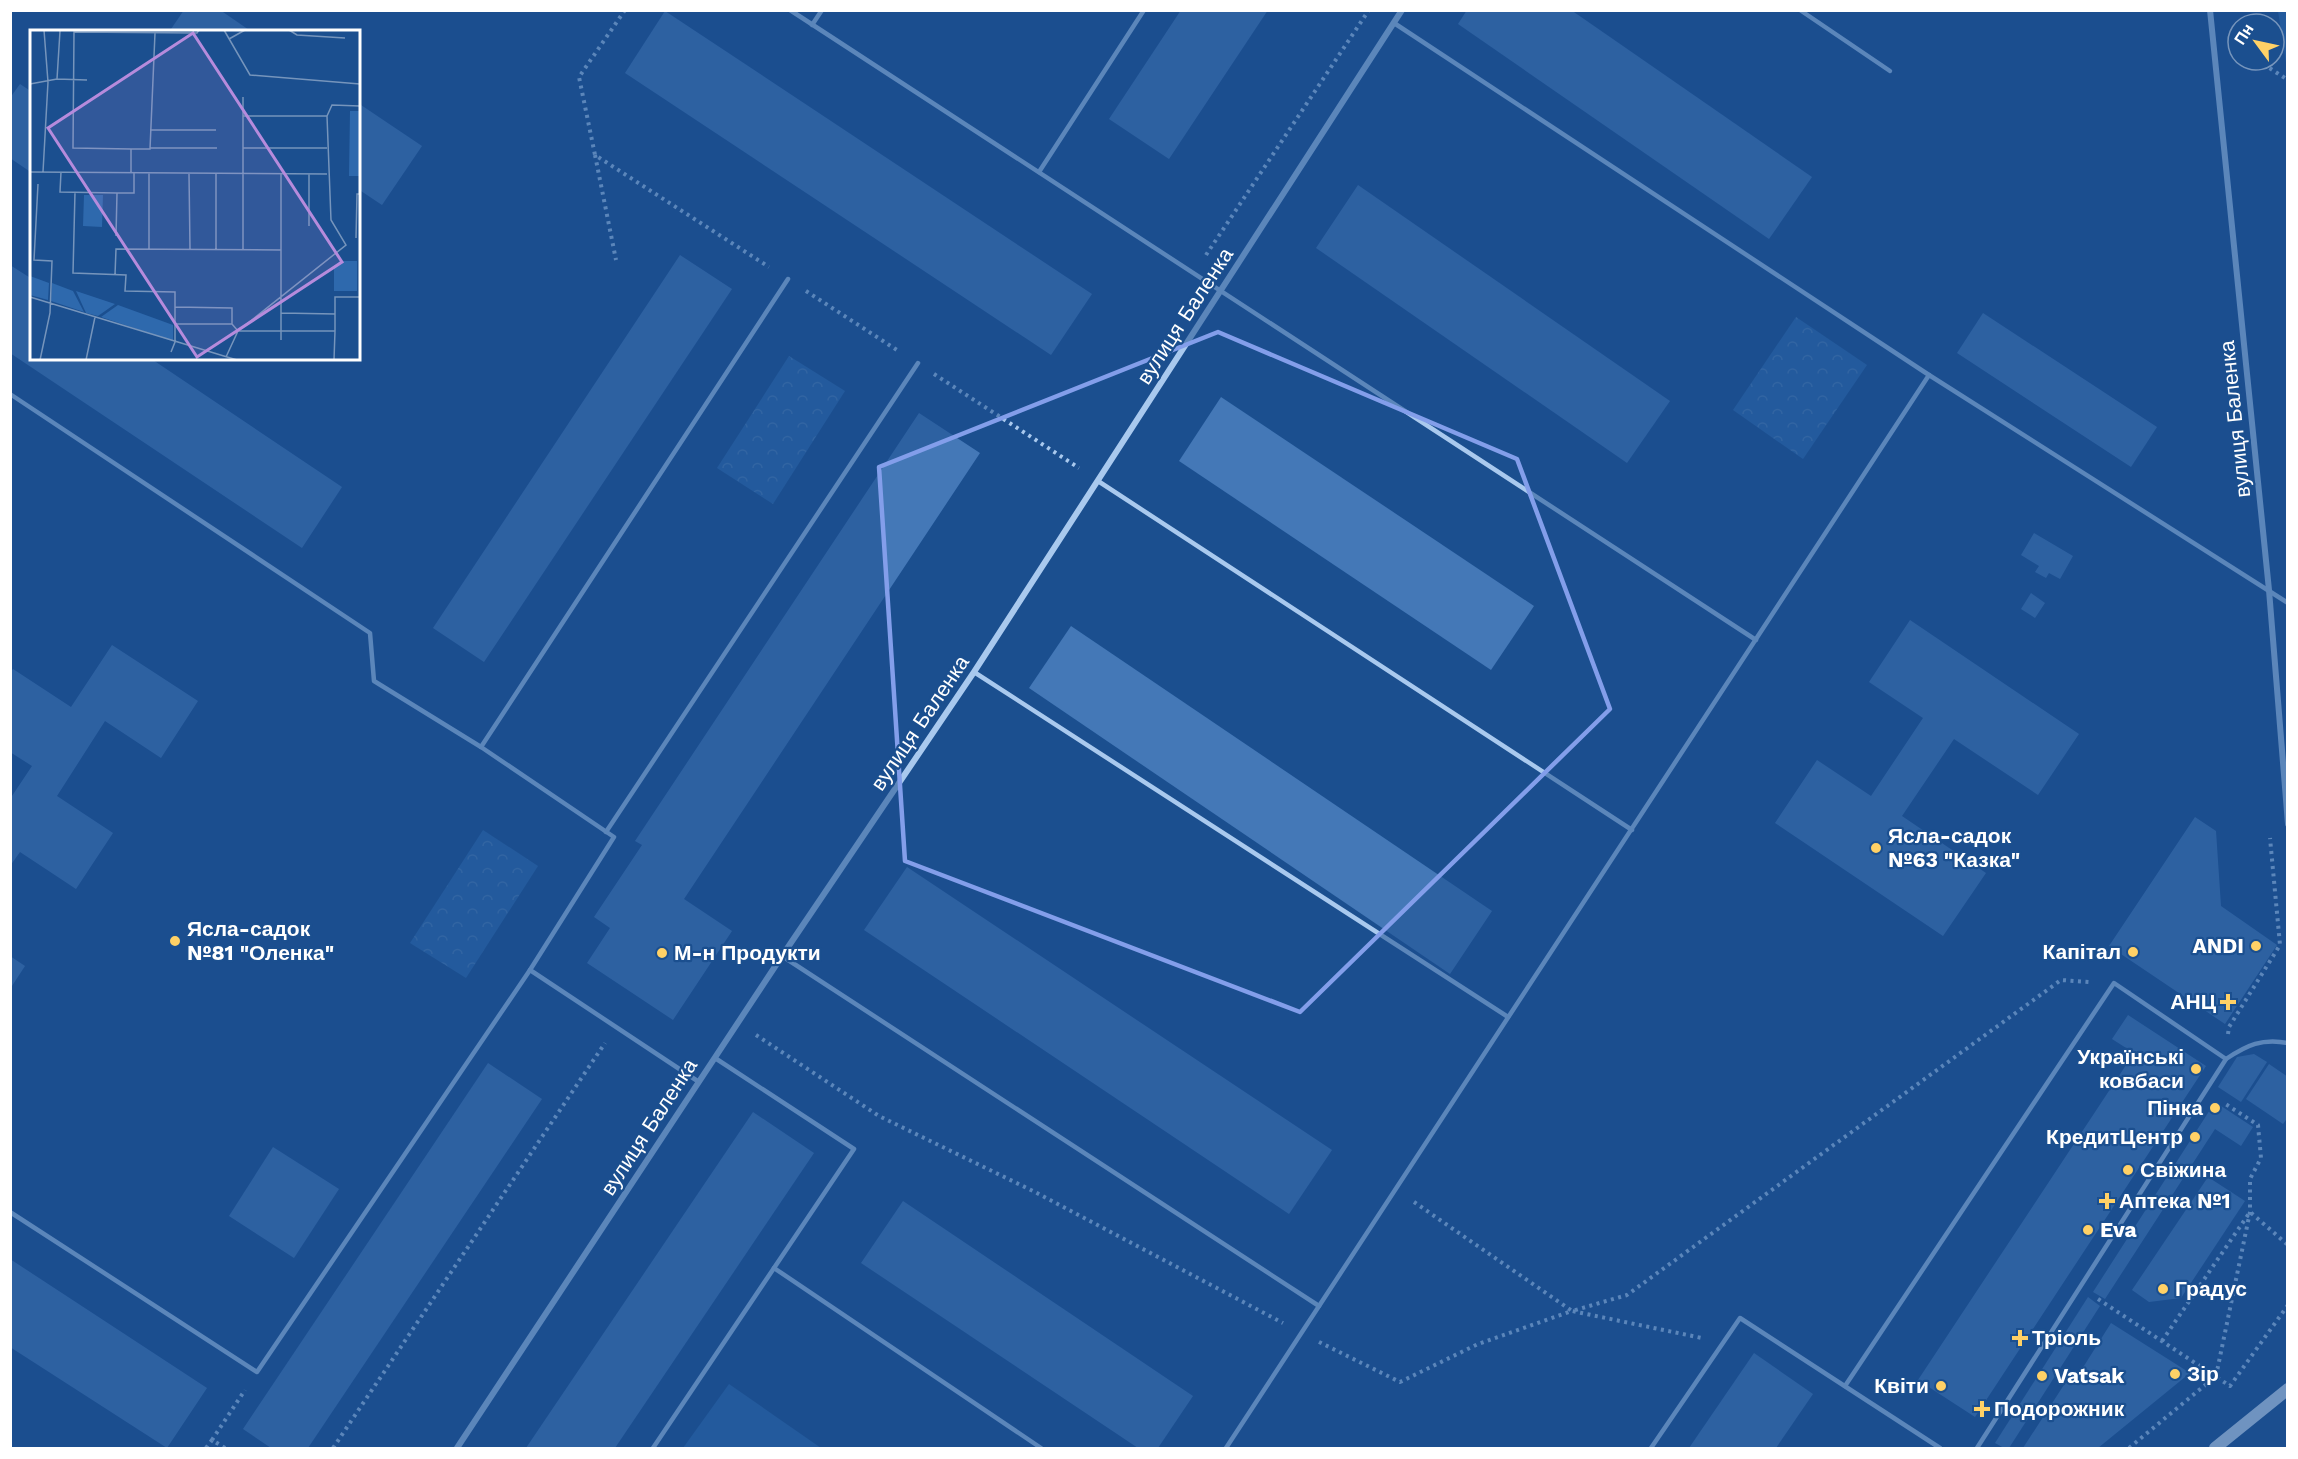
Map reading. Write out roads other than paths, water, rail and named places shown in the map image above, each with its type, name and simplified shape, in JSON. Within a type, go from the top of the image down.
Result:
[{"type":"street","name":"вулиця Баленка","points":[[457,1449],[782,956],[974,672],[1402,10]]},
{"type":"street","name":"вулиця Баленка","points":[[2210,10],[2269,590],[2288,825]]},
{"type":"street","points":[[2215,1449],[2288,1389]]},
{"type":"lane","points":[[790,10],[1756,640]]},
{"type":"lane","points":[[812,25],[822,10]]},
{"type":"lane","points":[[1039,172],[1144,10]]},
{"type":"lane","points":[[1800,10],[1890,71]]},
{"type":"lane","points":[[1394,23],[1929,375],[2288,603]]},
{"type":"lane","points":[[481,747],[788,279]]},
{"type":"lane","points":[[606,832],[918,363]]},
{"type":"lane","points":[[1226,1449],[1929,375]]},
{"type":"lane","points":[[10,394],[370,633],[374,681],[481,747],[614,837],[530,970],[257,1372],[10,1212]]},
{"type":"lane","points":[[1098,481],[1632,830]]},
{"type":"lane","points":[[974,672],[1508,1017]]},
{"type":"lane","points":[[782,956],[1319,1306]]},
{"type":"lane","points":[[530,970],[699,1082]]},
{"type":"lane","points":[[1845,1386],[2114,983],[2226,1059]]},
{"type":"lane","points":[[1977,1449],[2226,1059],[2250,1043],[2274,1040],[2288,1043]]},
{"type":"lane","points":[[653,1449],[854,1149],[715,1058]]},
{"type":"lane","points":[[774,1268],[1041,1449]]},
{"type":"lane","points":[[1651,1449],[1740,1318],[1940,1449]]},
{"type":"place","name":"Ясла-садок №63 \"Казка\"","points":[[1876,848]]},
{"type":"place","name":"Ясла-садок №81 \"Оленка\"","points":[[175,941]]},
{"type":"place","name":"ANDI","points":[[2256,946]]},
{"type":"place","name":"Капітал","points":[[2133,952]]},
{"type":"place","name":"М-н Продукти","points":[[662,953]]},
{"type":"place","name":"АНЦ","points":[[2228,1002]]},
{"type":"place","name":"Українські ковбаси","points":[[2196,1069]]},
{"type":"place","name":"Пінка","points":[[2215,1108]]},
{"type":"place","name":"КредитЦентр","points":[[2195,1137]]},
{"type":"place","name":"Свіжина","points":[[2128,1170]]},
{"type":"place","name":"Аптека №1","points":[[2107,1201]]},
{"type":"place","name":"Eva","points":[[2088,1230]]},
{"type":"place","name":"Градус","points":[[2163,1289]]},
{"type":"place","name":"Тріоль","points":[[2020,1338]]},
{"type":"place","name":"Зір","points":[[2175,1374]]},
{"type":"place","name":"Vatsak","points":[[2042,1376]]},
{"type":"place","name":"Квіти","points":[[1941,1386]]},
{"type":"place","name":"Подорожник","points":[[1982,1409]]}]
